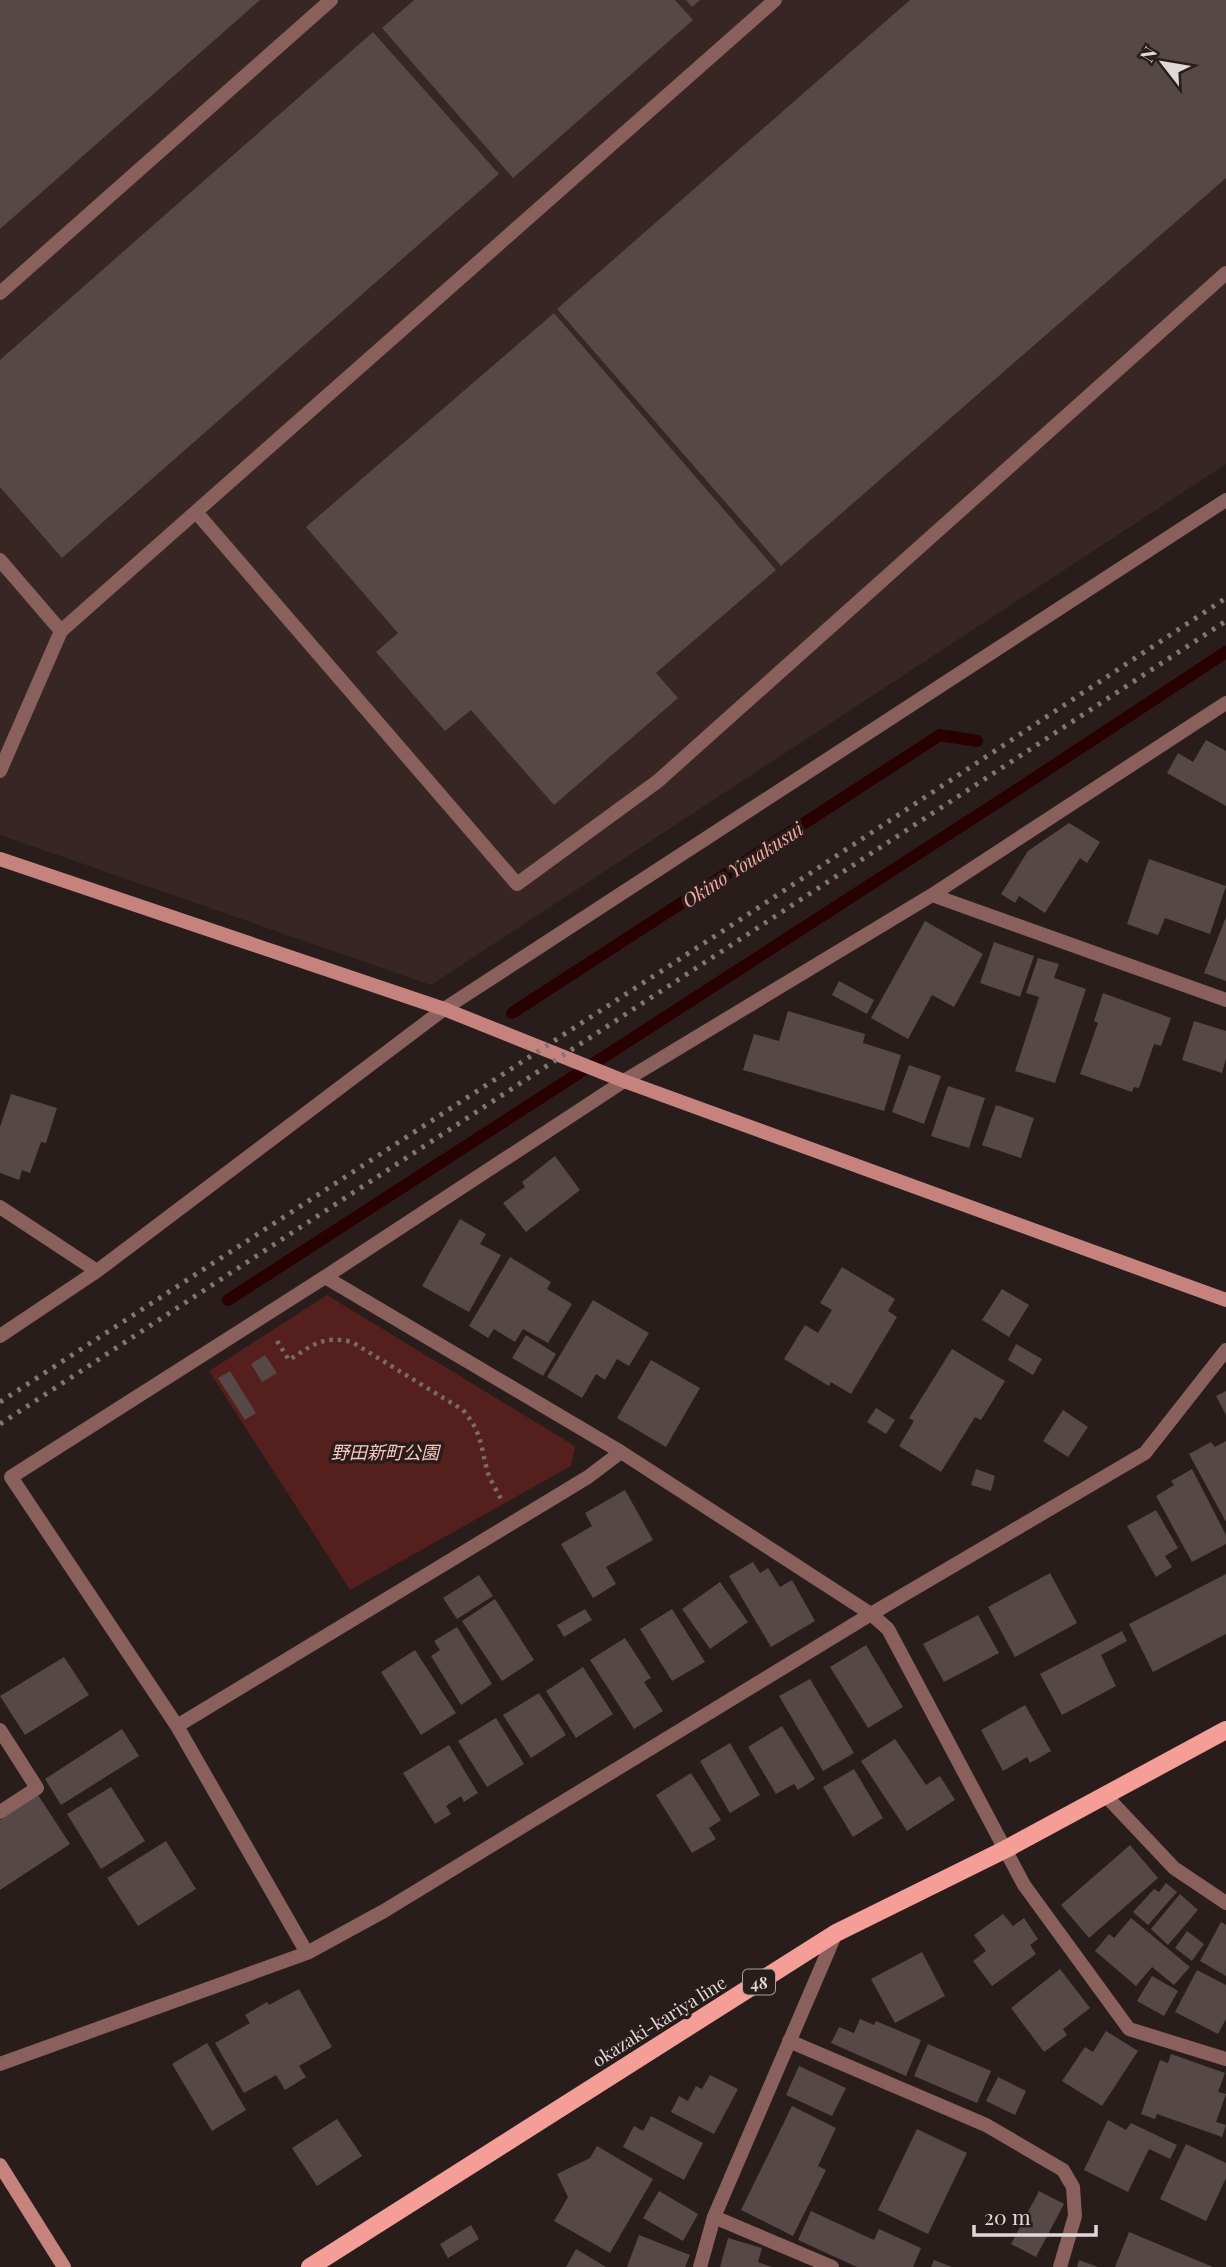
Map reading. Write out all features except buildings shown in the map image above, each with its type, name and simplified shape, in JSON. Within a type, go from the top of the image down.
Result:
[{"type":"main road","name":"okazaki-kariya line","points":[[310,2267],[836,1933],[1006,1849],[1226,1730]]},
{"type":"street","points":[[0,293],[331,0]]},
{"type":"street","points":[[0,771],[61,631],[775,0]]},
{"type":"street","points":[[196,512],[517,884],[657,781],[1226,273]]},
{"type":"street","points":[[0,1336],[97,1271],[444,1009],[1226,500]]},
{"type":"street","points":[[0,560],[61,631]]},
{"type":"street","points":[[307,1953],[177,1727],[11,1477],[325,1277],[624,1081],[932,895],[1226,703]]},
{"type":"street","points":[[0,859],[444,1009],[624,1081],[1226,1300]]},
{"type":"street","points":[[932,895],[1226,1000]]},
{"type":"street","points":[[0,1207],[97,1271]]},
{"type":"street","points":[[325,1277],[621,1452],[871,1614],[888,1629],[1024,1885],[1129,2029],[1226,2059]]},
{"type":"street","points":[[0,2064],[307,1953],[384,1911],[871,1614],[1145,1454],[1226,1350]]},
{"type":"street","points":[[177,1727],[588,1477],[621,1452]]},
{"type":"street","points":[[0,1730],[37,1788],[0,1812]]},
{"type":"street","points":[[1106,1796],[1174,1868],[1226,1903]]},
{"type":"street","points":[[700,2267],[714,2217],[836,1933]]},
{"type":"street","points":[[789,2041],[986,2125],[1063,2170],[1073,2187],[1075,2216],[1060,2267]]},
{"type":"street","points":[[0,2165],[64,2267]]},
{"type":"street","points":[[714,2217],[832,2267]]},
{"type":"path","points":[[261,1317],[289,1360],[317,1343],[335,1338],[352,1342],[463,1410],[473,1422],[481,1439],[489,1475],[513,1522]]},
{"type":"shaded area","points":[[0,0],[1226,0],[1226,464],[431,985],[0,835]]},
{"type":"green space","name":"野田新町公園","points":[[327,1295],[575,1446],[571,1466],[350,1590],[209,1371]]},
{"type":"waterway","points":[[228,1300],[1226,652]]},
{"type":"waterway","name":"Okino Youakusui","points":[[512,1013],[940,735],[977,741]]},
{"type":"railway","points":[[0,1402],[735,923],[1226,598]]},
{"type":"railway","points":[[0,1424],[1226,621]]}]
